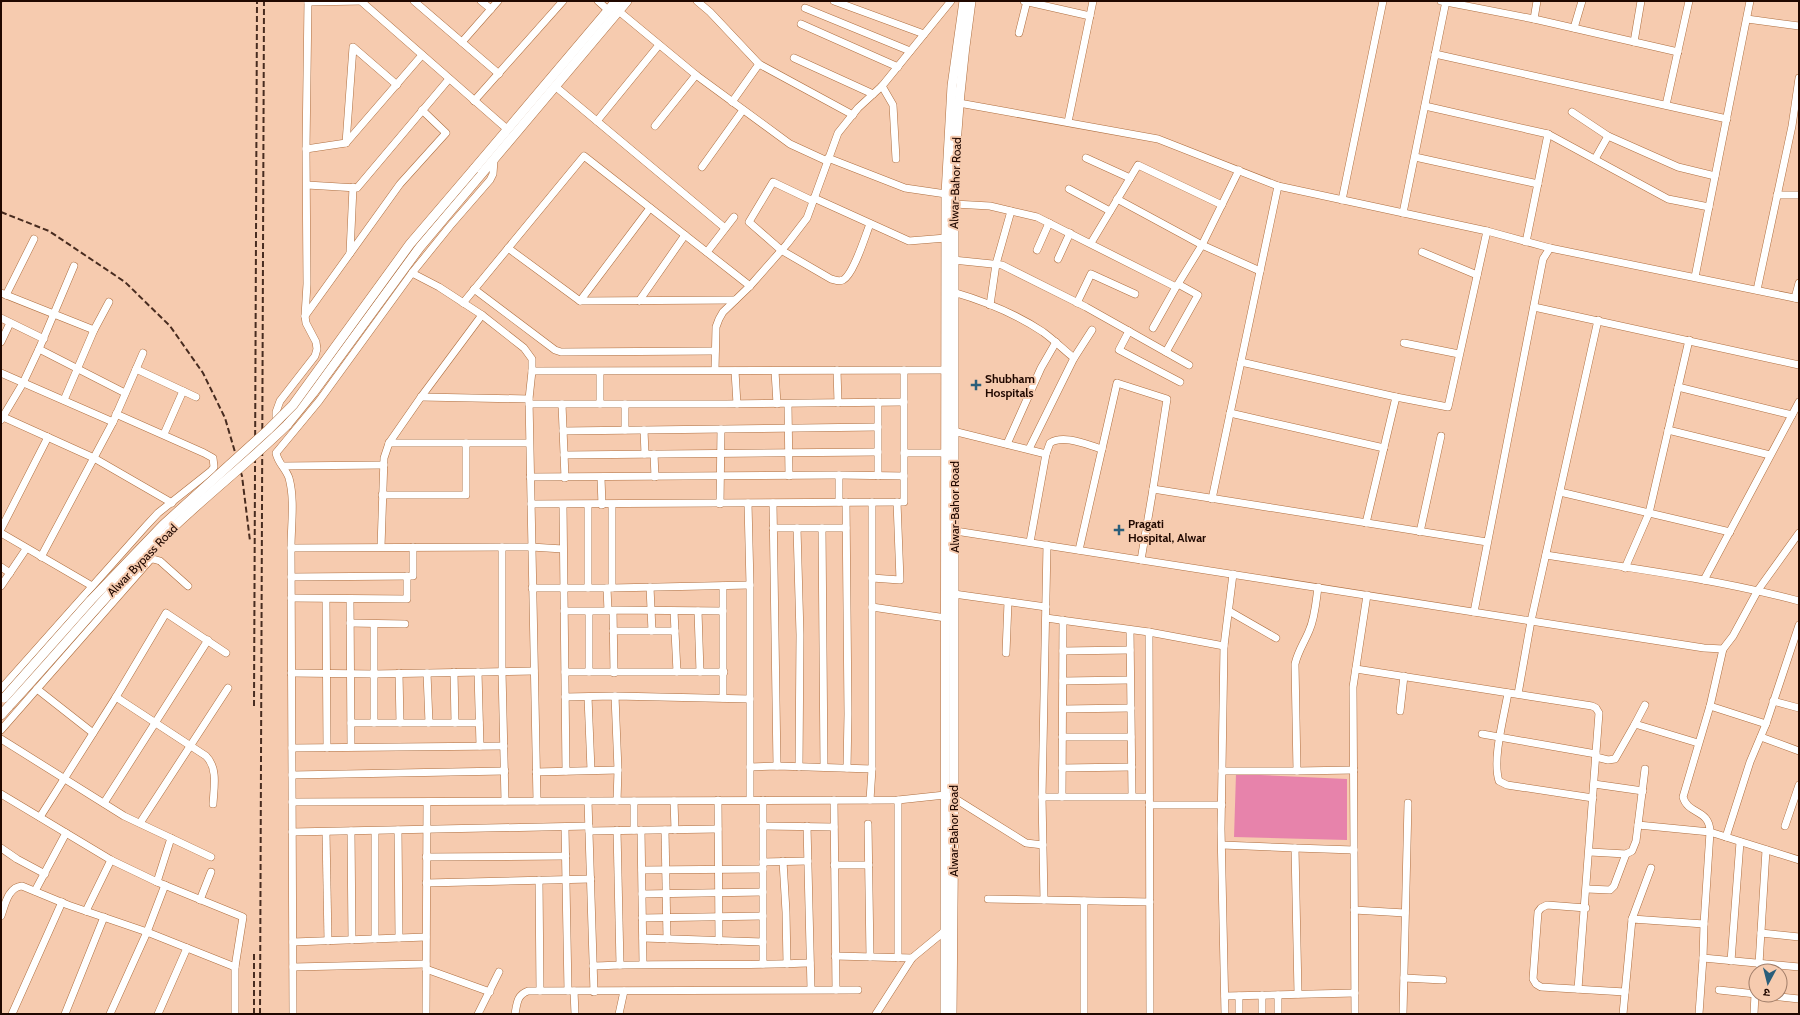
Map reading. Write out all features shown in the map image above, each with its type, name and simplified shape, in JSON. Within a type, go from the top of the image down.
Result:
[{"type":"main road","points":[[1,715],[5,702],[91,600],[163,525],[268,430],[293,405],[410,244],[507,129],[614,7],[626,1]]},
{"type":"main road","name":"Alwar-Bahor Road","points":[[952,1014],[950,796],[946,618],[953,431],[946,238],[946,194],[952,86],[964,1]]},
{"type":"main road","name":"Alwar-Bahor Road","points":[[945,1014],[954,594],[946,453],[953,292],[955,150],[971,1]]},
{"type":"main road","name":"Alwar Bypass Road","points":[[5,702],[182,519],[287,425],[313,393],[420,247],[556,87],[614,7]]},
{"type":"street","points":[[414,1],[498,74]]},
{"type":"street","points":[[481,1],[491,9]]},
{"type":"street","points":[[462,42],[498,1]]},
{"type":"street","points":[[474,101],[563,1]]},
{"type":"street","points":[[598,1],[614,7],[696,75],[790,144],[905,188],[946,194]]},
{"type":"street","points":[[697,1],[710,12],[759,64],[853,115]]},
{"type":"street","points":[[834,1],[924,34]]},
{"type":"street","points":[[715,370],[716,327],[719,319],[735,300],[750,286],[807,218],[838,133],[898,67],[949,1]]},
{"type":"street","points":[[1019,33],[1026,1],[1090,16]]},
{"type":"street","points":[[1068,122],[1092,1]]},
{"type":"street","points":[[1403,213],[1425,106],[1444,1],[1534,19],[1678,52]]},
{"type":"street","points":[[1534,19],[1537,1]]},
{"type":"street","points":[[1574,28],[1582,1]]},
{"type":"street","points":[[1634,42],[1641,1]]},
{"type":"street","points":[[1666,105],[1689,1]]},
{"type":"street","points":[[1695,276],[1750,1]]},
{"type":"street","points":[[293,1014],[290,548],[292,500],[288,477],[283,466],[277,459],[276,454],[278,406],[315,356],[317,349],[316,342],[306,323],[305,316],[308,2],[362,2],[507,129]]},
{"type":"street","points":[[1342,200],[1381,2]]},
{"type":"street","points":[[805,8],[910,51]]},
{"type":"street","points":[[1747,19],[1799,26]]},
{"type":"street","points":[[801,24],[898,67]]},
{"type":"street","points":[[597,121],[659,45]]},
{"type":"street","points":[[346,143],[353,47],[397,85]]},
{"type":"street","points":[[1435,54],[1727,119]]},
{"type":"street","points":[[306,149],[346,143],[422,55]]},
{"type":"street","points":[[794,58],[873,94]]},
{"type":"street","points":[[732,102],[759,64]]},
{"type":"street","points":[[655,126],[696,75]]},
{"type":"street","points":[[1757,290],[1777,195],[1796,127],[1799,78]]},
{"type":"street","points":[[307,185],[357,188],[449,79]]},
{"type":"street","points":[[882,86],[893,105],[896,160]]},
{"type":"street","points":[[556,87],[725,228]]},
{"type":"street","points":[[959,103],[1068,122],[1158,140],[1278,186],[1487,231],[1550,248],[1695,276],[1797,298],[1799,283]]},
{"type":"street","points":[[1425,106],[1548,134],[1668,199],[1709,207]]},
{"type":"street","points":[[305,316],[400,184],[446,133],[422,110]]},
{"type":"street","points":[[702,167],[743,110]]},
{"type":"street","points":[[1572,112],[1608,136],[1678,167],[1715,176]]},
{"type":"street","points":[[1526,242],[1548,134]]},
{"type":"street","points":[[1595,159],[1608,136]]},
{"type":"street","points":[[462,303],[584,156],[750,286]]},
{"type":"street","points":[[1414,157],[1538,184]]},
{"type":"street","points":[[1086,158],[1130,178]]},
{"type":"street","points":[[276,454],[319,401],[412,273],[490,180],[493,174],[494,160]]},
{"type":"street","points":[[1091,243],[1138,165],[1222,205]]},
{"type":"street","points":[[1153,328],[1202,245],[1239,170]]},
{"type":"street","points":[[870,224],[851,272],[845,279],[838,281],[831,279],[781,250],[749,222],[773,182],[813,200],[870,224],[909,241],[946,238]]},
{"type":"street","points":[[1212,498],[1278,186]]},
{"type":"street","points":[[350,254],[353,187]]},
{"type":"street","points":[[1069,189],[1110,211]]},
{"type":"street","points":[[1777,195],[1799,195]]},
{"type":"street","points":[[1117,199],[1202,245],[1260,271]]},
{"type":"street","points":[[954,204],[990,206],[1037,217],[1198,295],[1166,352]]},
{"type":"street","points":[[580,301],[650,208]]},
{"type":"street","points":[[990,305],[996,264],[1011,211]]},
{"type":"street","points":[[707,252],[734,216]]},
{"type":"street","points":[[1037,250],[1049,223]]},
{"type":"street","points":[[1241,362],[1448,407],[1487,231]]},
{"type":"street","points":[[1058,259],[1070,233]]},
{"type":"street","points":[[639,301],[685,235]]},
{"type":"street","points":[[34,238],[3,294],[94,330]]},
{"type":"street","points":[[508,248],[580,301],[735,300]]},
{"type":"street","points":[[1474,612],[1543,259],[1550,248]]},
{"type":"street","points":[[1422,252],[1477,275]]},
{"type":"street","points":[[953,260],[1002,265],[1077,302],[1189,366]]},
{"type":"street","points":[[74,266],[40,350],[23,383],[1,418],[94,458],[172,503]]},
{"type":"street","points":[[412,273],[482,315],[524,348],[532,359],[529,402],[529,443],[537,801]]},
{"type":"street","points":[[1077,302],[1091,274],[1135,294]]},
{"type":"street","points":[[474,289],[555,350],[560,352],[715,351]]},
{"type":"street","points":[[953,292],[990,305],[1022,320],[1044,333],[1074,358]]},
{"type":"street","points":[[64,400],[76,368],[109,302]]},
{"type":"street","points":[[1534,307],[1799,365]]},
{"type":"street","points":[[381,547],[384,458],[389,443],[482,315]]},
{"type":"street","points":[[1,318],[44,340]]},
{"type":"street","points":[[1518,694],[1531,621],[1598,320]]},
{"type":"street","points":[[1,342],[10,323]]},
{"type":"street","points":[[1029,449],[1074,358],[1092,330]]},
{"type":"street","points":[[1129,331],[1119,350],[1180,382]]},
{"type":"street","points":[[1625,568],[1649,513],[1689,340]]},
{"type":"street","points":[[1007,444],[1041,368],[1056,342]]},
{"type":"street","points":[[1404,342],[1460,354]]},
{"type":"street","points":[[40,350],[125,393]]},
{"type":"street","points":[[40,557],[113,422],[142,353]]},
{"type":"street","points":[[136,369],[196,397]]},
{"type":"street","points":[[837,370],[838,403]]},
{"type":"street","points":[[531,504],[612,505],[904,502],[904,370]]},
{"type":"street","points":[[532,371],[950,370]]},
{"type":"street","points":[[735,371],[737,404]]},
{"type":"street","points":[[775,371],[777,404]]},
{"type":"street","points":[[600,372],[600,404]]},
{"type":"street","points":[[1,373],[113,422]]},
{"type":"street","points":[[1079,550],[1117,383],[1167,399],[1141,560]]},
{"type":"street","points":[[1678,387],[1792,415]]},
{"type":"street","points":[[164,434],[183,391]]},
{"type":"street","points":[[1366,523],[1396,396]]},
{"type":"street","points":[[421,397],[562,404],[788,404],[904,402]]},
{"type":"street","points":[[878,402],[878,476]]},
{"type":"street","points":[[1704,580],[1799,402]]},
{"type":"street","points":[[562,404],[565,478]]},
{"type":"street","points":[[625,404],[625,430]]},
{"type":"street","points":[[788,404],[787,428],[789,476]]},
{"type":"street","points":[[1230,413],[1384,448]]},
{"type":"street","points":[[1,689],[145,527],[211,472],[214,467],[213,458],[204,453],[116,414]]},
{"type":"street","points":[[563,431],[878,427]]},
{"type":"street","points":[[720,504],[721,429]]},
{"type":"street","points":[[644,430],[645,454]]},
{"type":"street","points":[[1668,430],[1770,455]]},
{"type":"street","points":[[953,431],[1046,454]]},
{"type":"street","points":[[1420,532],[1442,436]]},
{"type":"street","points":[[1,529],[48,437]]},
{"type":"street","points":[[1030,542],[1046,454],[1050,443],[1055,439],[1062,439],[1102,449]]},
{"type":"street","points":[[389,443],[529,443]]},
{"type":"street","points":[[382,495],[466,495],[466,443]]},
{"type":"street","points":[[564,455],[878,452]]},
{"type":"street","points":[[904,453],[946,453]]},
{"type":"street","points":[[654,454],[655,477]]},
{"type":"street","points":[[283,466],[384,465]]},
{"type":"street","points":[[530,478],[839,475],[904,476]]},
{"type":"street","points":[[839,475],[846,528],[848,714],[847,768]]},
{"type":"street","points":[[601,478],[602,505]]},
{"type":"street","points":[[1153,489],[1488,542]]},
{"type":"street","points":[[1560,492],[1730,532]]},
{"type":"street","points":[[870,800],[872,769],[872,502]]},
{"type":"street","points":[[872,578],[900,580],[898,502]]},
{"type":"street","points":[[748,503],[750,585],[750,800]]},
{"type":"street","points":[[773,503],[777,766]]},
{"type":"street","points":[[563,505],[566,771]]},
{"type":"street","points":[[588,505],[588,588]]},
{"type":"street","points":[[564,611],[608,611],[612,505]]},
{"type":"street","points":[[773,528],[846,528]]},
{"type":"street","points":[[797,528],[800,635],[799,767]]},
{"type":"street","points":[[822,528],[824,767]]},
{"type":"street","points":[[950,530],[1704,648],[1723,649]]},
{"type":"street","points":[[1,533],[26,549],[92,586]]},
{"type":"street","points":[[1699,1014],[1710,824],[1702,814],[1690,808],[1684,802],[1683,797],[1710,706],[1723,649],[1733,636],[1758,590],[1799,533]]},
{"type":"street","points":[[1044,900],[1042,797],[1047,545]]},
{"type":"street","points":[[291,577],[413,576],[413,547]]},
{"type":"street","points":[[502,547],[502,672],[505,801]]},
{"type":"street","points":[[290,548],[531,547],[563,549]]},
{"type":"street","points":[[1,586],[26,549]]},
{"type":"street","points":[[1546,555],[1704,580],[1758,590],[1799,601]]},
{"type":"street","points":[[1,730],[150,560],[156,559],[160,561],[188,586]]},
{"type":"street","points":[[1,567],[10,573]]},
{"type":"street","points":[[1225,1014],[1222,846],[1224,646],[1233,574]]},
{"type":"street","points":[[291,598],[407,599],[407,576]]},
{"type":"street","points":[[532,588],[650,588],[750,585]]},
{"type":"street","points":[[723,586],[723,698]]},
{"type":"street","points":[[1296,770],[1295,664],[1297,653],[1310,630],[1318,587]]},
{"type":"street","points":[[650,588],[652,631]]},
{"type":"street","points":[[954,594],[1046,607]]},
{"type":"street","points":[[1355,1014],[1353,687],[1367,595]]},
{"type":"street","points":[[326,599],[328,748]]},
{"type":"street","points":[[350,599],[351,747]]},
{"type":"street","points":[[1006,653],[1008,602]]},
{"type":"street","points":[[872,607],[946,618]]},
{"type":"street","points":[[614,673],[613,610],[723,611]]},
{"type":"street","points":[[674,611],[676,672]]},
{"type":"street","points":[[698,611],[700,672]]},
{"type":"street","points":[[1229,611],[1276,638]]},
{"type":"street","points":[[589,612],[589,672]]},
{"type":"street","points":[[40,817],[116,697],[166,613],[226,653]]},
{"type":"street","points":[[1046,618],[1149,632],[1224,646]]},
{"type":"street","points":[[1062,797],[1063,620]]},
{"type":"street","points":[[350,623],[405,624]]},
{"type":"street","points":[[374,624],[374,723]]},
{"type":"street","points":[[1726,837],[1750,762],[1796,644],[1799,625]]},
{"type":"street","points":[[1130,630],[1132,796]]},
{"type":"street","points":[[613,631],[675,631]]},
{"type":"street","points":[[1149,632],[1150,1014]]},
{"type":"street","points":[[104,803],[208,640]]},
{"type":"street","points":[[1063,651],[1130,650]]},
{"type":"street","points":[[1356,669],[1592,706],[1599,712],[1586,908],[1578,989]]},
{"type":"street","points":[[291,673],[374,674],[534,671]]},
{"type":"street","points":[[454,672],[455,723]]},
{"type":"street","points":[[478,672],[480,746]]},
{"type":"street","points":[[565,672],[724,672]]},
{"type":"street","points":[[399,673],[400,723]]},
{"type":"street","points":[[427,673],[429,723]]},
{"type":"street","points":[[1400,711],[1404,676]]},
{"type":"street","points":[[1063,681],[1130,680]]},
{"type":"street","points":[[140,823],[228,688]]},
{"type":"street","points":[[37,689],[93,733]]},
{"type":"street","points":[[1508,693],[1496,772],[1499,781],[1507,785],[1593,798]]},
{"type":"street","points":[[565,697],[615,696],[750,699]]},
{"type":"street","points":[[615,696],[618,770],[617,801]]},
{"type":"street","points":[[116,697],[190,745],[212,762],[214,768],[213,804]]},
{"type":"street","points":[[588,697],[590,770]]},
{"type":"street","points":[[1774,701],[1799,708]]},
{"type":"street","points":[[1482,734],[1596,755],[1608,760],[1615,758],[1645,705]]},
{"type":"street","points":[[1710,706],[1766,724]]},
{"type":"street","points":[[1063,709],[1131,708]]},
{"type":"street","points":[[351,723],[479,723]]},
{"type":"street","points":[[1635,724],[1698,743]]},
{"type":"street","points":[[1761,736],[1799,751]]},
{"type":"street","points":[[1062,737],[1131,737]]},
{"type":"street","points":[[1,739],[124,816],[211,857]]},
{"type":"street","points":[[292,748],[504,746]]},
{"type":"street","points":[[750,767],[777,766],[872,769]]},
{"type":"street","points":[[1062,768],[1132,767]]},
{"type":"street","points":[[1590,852],[1626,854],[1632,851],[1635,846],[1645,769]]},
{"type":"street","points":[[536,772],[618,770]]},
{"type":"street","points":[[1222,771],[1354,770]]},
{"type":"street","points":[[292,775],[505,771]]},
{"type":"street","points":[[1594,784],[1643,791]]},
{"type":"street","points":[[1785,826],[1799,785]]},
{"type":"street","points":[[1,794],[111,860],[157,882],[244,917],[235,967],[235,1014]]},
{"type":"street","points":[[292,802],[898,800],[950,796],[1026,843],[1043,845]]},
{"type":"street","points":[[1042,797],[1132,796],[1149,801],[1222,805]]},
{"type":"street","points":[[718,800],[719,941]]},
{"type":"street","points":[[763,800],[764,964]]},
{"type":"street","points":[[834,800],[836,990]]},
{"type":"street","points":[[898,800],[898,958]]},
{"type":"street","points":[[588,801],[594,992]]},
{"type":"street","points":[[634,801],[642,870],[643,964]]},
{"type":"street","points":[[674,801],[675,830]]},
{"type":"street","points":[[426,1014],[427,802]]},
{"type":"street","points":[[1404,1014],[1408,803]]},
{"type":"street","points":[[868,824],[870,957]]},
{"type":"street","points":[[1638,825],[1710,832],[1799,860]]},
{"type":"street","points":[[763,826],[834,827]]},
{"type":"street","points":[[807,826],[811,989]]},
{"type":"street","points":[[292,832],[565,828],[617,830],[718,829]]},
{"type":"street","points":[[565,828],[571,991],[575,1014]]},
{"type":"street","points":[[398,830],[399,938]]},
{"type":"street","points":[[617,830],[620,965]]},
{"type":"street","points":[[665,830],[667,939]]},
{"type":"street","points":[[351,831],[352,940]]},
{"type":"street","points":[[375,831],[375,939]]},
{"type":"street","points":[[326,832],[328,941]]},
{"type":"street","points":[[35,891],[66,833]]},
{"type":"street","points":[[157,882],[171,838]]},
{"type":"street","points":[[1731,961],[1740,842]]},
{"type":"street","points":[[1222,846],[1354,850]]},
{"type":"street","points":[[1,848],[24,863],[45,874]]},
{"type":"street","points":[[1295,848],[1298,994]]},
{"type":"street","points":[[1759,963],[1766,850]]},
{"type":"street","points":[[1587,889],[1610,890],[1614,886],[1626,854]]},
{"type":"street","points":[[426,857],[566,856]]},
{"type":"street","points":[[86,911],[111,860]]},
{"type":"street","points":[[642,870],[719,869],[763,866],[783,862],[808,861]]},
{"type":"street","points":[[783,862],[787,964]]},
{"type":"street","points":[[834,865],[869,865]]},
{"type":"street","points":[[1623,1014],[1632,919],[1651,868]]},
{"type":"street","points":[[200,900],[211,872]]},
{"type":"street","points":[[426,883],[591,878]]},
{"type":"street","points":[[539,880],[540,991]]},
{"type":"street","points":[[110,1014],[147,932],[165,885]]},
{"type":"street","points":[[1,916],[9,895],[14,888],[22,886],[86,911],[147,932],[235,967]]},
{"type":"street","points":[[642,894],[719,894],[763,892]]},
{"type":"street","points":[[988,899],[1150,902]]},
{"type":"street","points":[[1084,901],[1084,1014]]},
{"type":"street","points":[[12,1014],[62,902]]},
{"type":"street","points":[[1586,908],[1547,905],[1541,908],[1538,912],[1533,979],[1536,984],[1541,987],[1625,992]]},
{"type":"street","points":[[1354,910],[1406,913]]},
{"type":"street","points":[[642,918],[763,916]]},
{"type":"street","points":[[65,1014],[104,917]]},
{"type":"street","points":[[1632,919],[1704,924]]},
{"type":"street","points":[[876,1014],[912,958],[946,930]]},
{"type":"street","points":[[1761,933],[1799,937]]},
{"type":"street","points":[[293,942],[426,937]]},
{"type":"street","points":[[642,938],[763,942]]},
{"type":"street","points":[[158,1014],[186,948]]},
{"type":"street","points":[[835,956],[912,958]]},
{"type":"street","points":[[1703,958],[1750,963]]},
{"type":"street","points":[[593,966],[643,964],[710,965],[810,963]]},
{"type":"street","points":[[293,967],[426,967],[490,992]]},
{"type":"street","points":[[1788,967],[1799,968]]},
{"type":"street","points":[[478,1014],[499,972]]},
{"type":"street","points":[[1404,978],[1443,980]]},
{"type":"street","points":[[515,1014],[518,999],[522,994],[528,991],[858,990]]},
{"type":"street","points":[[1719,990],[1748,993]]},
{"type":"street","points":[[619,1014],[624,991]]},
{"type":"street","points":[[1225,996],[1355,993]]},
{"type":"street","points":[[1262,995],[1262,1014]]},
{"type":"street","points":[[1278,995],[1278,1014]]},
{"type":"street","points":[[1239,996],[1239,1014]]},
{"type":"street","points":[[1788,998],[1799,999]]},
{"type":"street","points":[[1754,1014],[1755,1003]]},
{"type":"shaded area","points":[[1236,774],[1347,779],[1347,840],[1234,837]]},
{"type":"railway","points":[[254,706],[257,1]]},
{"type":"railway","points":[[260,1014],[264,1]]},
{"type":"railway","points":[[1,212],[49,231],[125,282],[170,326],[203,373],[225,418],[242,476],[250,541]]},
{"type":"railway","points":[[254,952],[254,1014]]},
{"type":"place","name":"Shubham Hospitals","points":[[976,385]]},
{"type":"place","name":"Pragati Hospital, Alwar","points":[[1119,530]]}]
